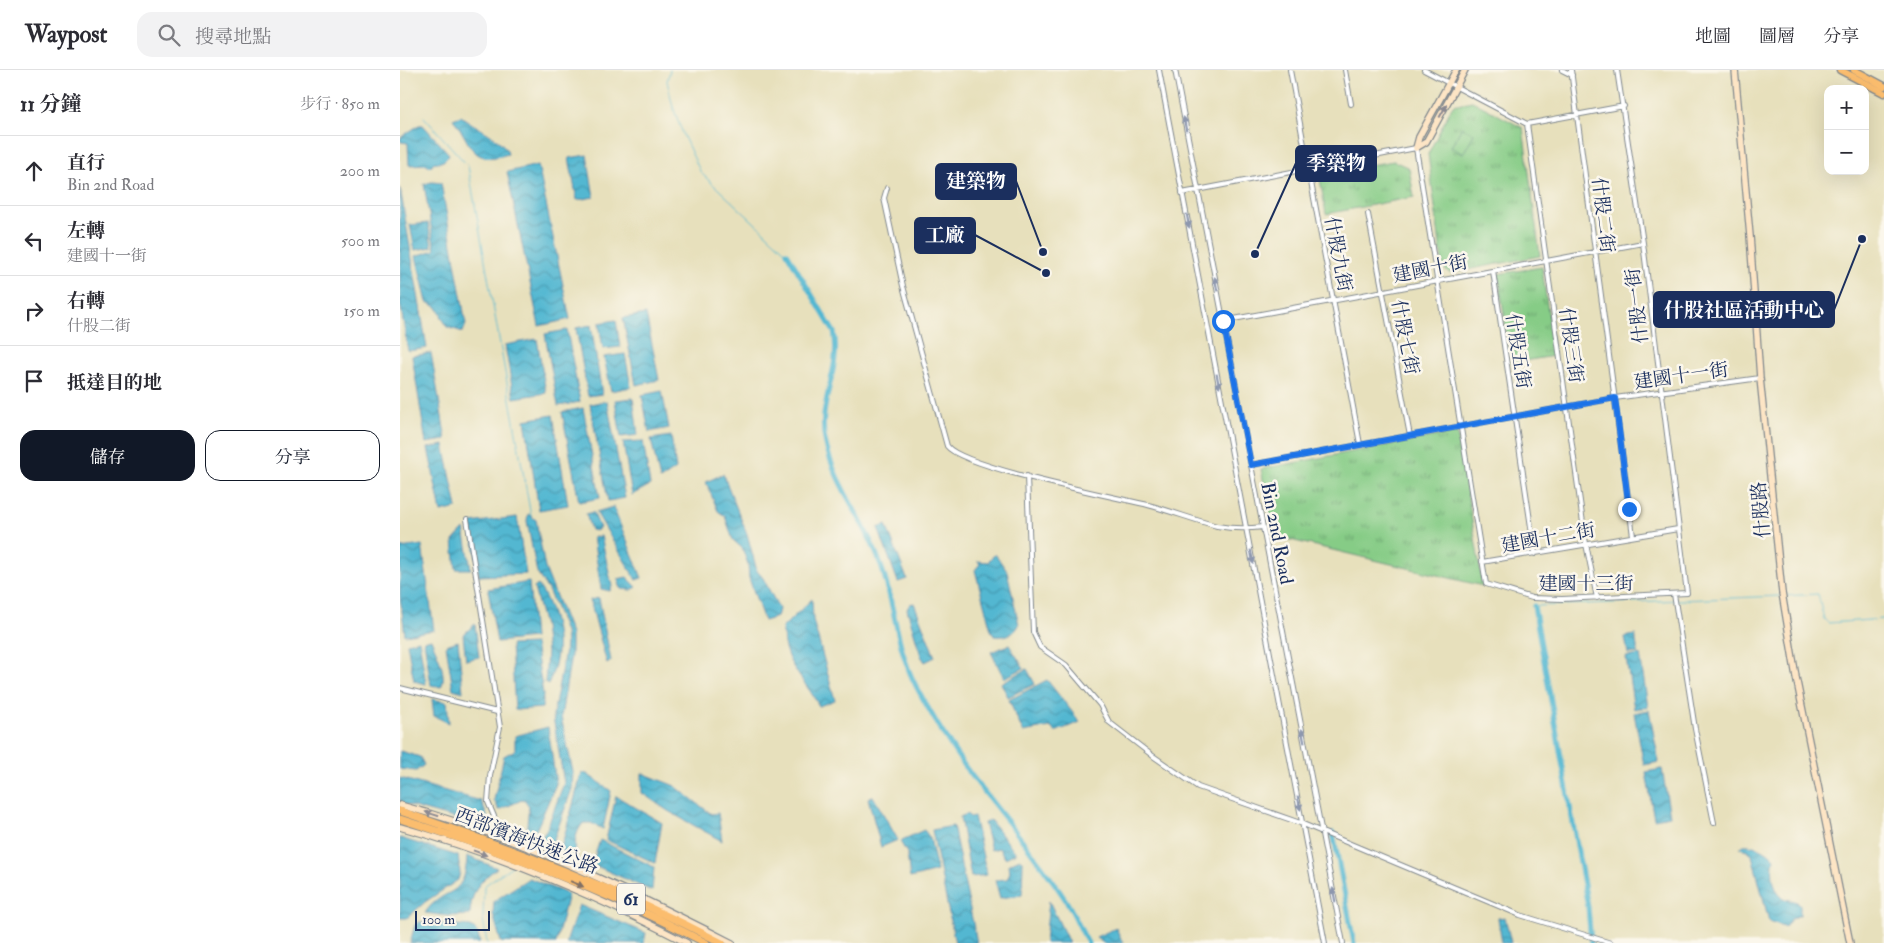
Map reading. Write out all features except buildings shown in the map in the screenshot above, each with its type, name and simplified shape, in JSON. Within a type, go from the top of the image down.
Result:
[{"type":"highway","name":"西部濱海快速公路","points":[[400,811],[522,852],[615,891],[722,943]]},
{"type":"highway","name":"西部濱海快速公路","points":[[400,819],[532,864],[663,921],[706,943]]},
{"type":"main road","points":[[1840,70],[1884,93]]},
{"type":"main road","points":[[1854,70],[1884,86]]},
{"type":"street","name":"Bin 2nd Road","points":[[1159,70],[1325,943]]},
{"type":"street","name":"Bin 2nd Road","points":[[1175,70],[1343,943]]},
{"type":"street","name":"什股九街","points":[[1290,70],[1360,444]]},
{"type":"street","points":[[1345,70],[1351,104]]},
{"type":"street","points":[[1424,70],[1527,124],[1624,106]]},
{"type":"street","points":[[1456,70],[1419,137],[1416,148],[1462,426],[1482,562]]},
{"type":"street","points":[[1182,193],[1416,148],[1426,142],[1465,70]]},
{"type":"street","points":[[1562,70],[1572,73]]},
{"type":"street","name":"什股一街","points":[[1617,70],[1624,106],[1643,243],[1660,392],[1687,593]]},
{"type":"street","name":"什股路","points":[[1735,70],[1750,236],[1760,378],[1782,592],[1796,677],[1850,943]]},
{"type":"street","name":"什股二街","points":[[1572,73],[1633,536]]},
{"type":"street","name":"什股三街","points":[[1527,124],[1586,544],[1597,598]]},
{"type":"street","points":[[887,188],[884,198],[903,286],[947,446],[956,454],[979,464],[1148,506],[1217,526],[1246,530],[1263,527]]},
{"type":"street","name":"什股七街","points":[[1368,214],[1410,436]]},
{"type":"street","name":"建國十街","points":[[1223,321],[1595,250],[1643,243]]},
{"type":"street","name":"什股五街","points":[[1493,270],[1535,554]]},
{"type":"street","name":"建國十一街","points":[[1251,465],[1516,417],[1566,406],[1760,378]]},
{"type":"street","points":[[1027,476],[1033,632],[1040,647],[1066,665],[1100,706],[1109,722],[1198,787],[1303,824],[1332,838],[1520,916],[1611,943]]},
{"type":"street","points":[[467,519],[500,727],[490,776],[488,802],[503,838]]},
{"type":"street","name":"建國十二街","points":[[1482,562],[1678,529]]},
{"type":"street","name":"建國十三街","points":[[1482,562],[1486,584],[1532,598],[1597,598],[1687,593]]},
{"type":"street","points":[[1674,594],[1695,729],[1714,823]]},
{"type":"street","points":[[400,688],[497,712]]},
{"type":"street","points":[[400,805],[528,846],[587,871],[732,943]]},
{"type":"street","points":[[400,827],[507,863],[612,907],[687,943]]},
{"type":"green space","points":[[1472,101],[1523,128],[1540,256],[1450,273],[1443,268],[1428,154],[1453,105]]},
{"type":"green space","points":[[1462,127],[1474,134],[1463,154],[1451,147]]},
{"type":"green space","points":[[1394,161],[1409,168],[1414,197],[1326,214],[1319,173]]},
{"type":"green space","points":[[1542,267],[1554,356],[1511,363],[1498,274]]},
{"type":"green space","points":[[1457,432],[1483,586],[1274,536],[1261,469]]},
{"type":"water","points":[[461,116],[495,138],[506,149],[508,154],[495,157],[478,155],[468,144],[453,119]]},
{"type":"water","points":[[419,125],[423,125],[449,154],[445,160],[434,162],[430,167],[427,164],[409,165],[408,143],[401,142],[400,138]]},
{"type":"water","points":[[587,155],[594,197],[577,200],[569,158]]},
{"type":"water","points":[[538,165],[570,319],[539,326],[507,172]]},
{"type":"water","points":[[432,182],[441,183],[466,324],[463,332],[447,327],[437,307],[427,302],[416,256],[435,250],[424,184]]},
{"type":"water","points":[[400,188],[427,348],[408,351],[400,302]]},
{"type":"water","points":[[428,223],[432,247],[415,250],[410,225]]},
{"type":"water","points":[[646,314],[659,380],[636,385],[623,318]]},
{"type":"water","points":[[616,320],[620,347],[603,349],[599,323]]},
{"type":"water","points":[[591,325],[602,394],[588,396],[576,328]]},
{"type":"water","points":[[567,330],[580,402],[558,406],[545,334]]},
{"type":"water","points":[[537,339],[546,393],[514,398],[505,345]]},
{"type":"water","points":[[431,353],[446,440],[426,443],[412,356]]},
{"type":"water","points":[[625,354],[631,387],[611,391],[604,357]]},
{"type":"water","points":[[662,391],[669,428],[649,432],[642,395]]},
{"type":"water","points":[[633,398],[638,435],[621,437],[615,400]]},
{"type":"water","points":[[607,401],[625,498],[608,501],[590,404]]},
{"type":"water","points":[[583,408],[600,498],[579,502],[562,412]]},
{"type":"water","points":[[553,415],[568,505],[539,510],[525,420]]},
{"type":"water","points":[[671,436],[676,469],[660,480],[651,439]]},
{"type":"water","points":[[643,441],[650,485],[632,495],[623,442]]},
{"type":"water","points":[[444,445],[457,508],[441,512],[428,448]]},
{"type":"water","points":[[723,474],[747,534],[757,571],[763,578],[779,609],[777,617],[764,621],[749,578],[748,564],[742,548],[733,540],[725,516],[718,511],[706,482]]},
{"type":"water","points":[[613,507],[642,578],[636,580],[596,512]]},
{"type":"water","points":[[593,512],[600,528],[596,531],[591,530],[586,514]]},
{"type":"water","points":[[528,514],[536,520],[545,568],[571,634],[571,655],[561,717],[573,772],[572,789],[551,847],[538,842],[546,831],[564,783],[553,716],[566,645],[565,632],[556,608],[548,590],[537,573],[527,521]]},
{"type":"water","points":[[517,517],[526,574],[479,576],[471,523]]},
{"type":"water","points":[[886,525],[907,579],[898,582],[878,528]]},
{"type":"water","points":[[464,529],[471,569],[456,569],[453,541]]},
{"type":"water","points":[[601,536],[612,586],[610,591],[601,589],[593,537]]},
{"type":"water","points":[[422,545],[434,630],[405,635],[400,595],[400,548]]},
{"type":"water","points":[[995,554],[1007,571],[1019,625],[1009,635],[1002,636],[994,636],[991,630],[975,570],[980,564],[977,561],[988,562]]},
{"type":"water","points":[[627,577],[637,587],[631,590],[621,589],[618,579]]},
{"type":"water","points":[[529,582],[534,638],[497,642],[488,589]]},
{"type":"water","points":[[538,585],[551,611],[557,641],[553,672],[548,685],[545,683],[547,652],[544,626],[534,588]]},
{"type":"water","points":[[599,598],[611,661],[607,664],[590,600]]},
{"type":"water","points":[[812,599],[813,620],[835,700],[819,706],[788,656],[784,646],[782,628]]},
{"type":"water","points":[[914,603],[935,657],[925,662],[921,656],[907,609],[910,604]]},
{"type":"water","points":[[475,624],[479,657],[466,660],[463,635]]},
{"type":"water","points":[[1635,635],[1638,653],[1628,654],[1625,637]]},
{"type":"water","points":[[431,639],[442,670],[443,682],[441,687],[431,685],[424,641]]},
{"type":"water","points":[[419,640],[426,684],[414,681],[407,643]]},
{"type":"water","points":[[458,641],[463,692],[453,689],[446,645]]},
{"type":"water","points":[[535,644],[543,694],[542,708],[515,710],[511,645]]},
{"type":"water","points":[[1009,645],[1024,668],[1004,678],[991,652]]},
{"type":"water","points":[[1640,655],[1648,707],[1634,709],[1626,657]]},
{"type":"water","points":[[1027,669],[1035,684],[1008,697],[1001,683]]},
{"type":"water","points":[[1047,680],[1080,722],[1055,732],[1050,727],[1023,732],[1009,700]]},
{"type":"water","points":[[432,699],[447,702],[449,723],[434,716]]},
{"type":"water","points":[[1649,710],[1659,762],[1644,765],[1634,713]]},
{"type":"water","points":[[548,727],[556,784],[534,835],[526,834],[529,806],[524,799],[499,810],[494,800],[504,756],[515,750],[515,736]]},
{"type":"water","points":[[400,751],[420,757],[424,765],[416,771],[400,769]]},
{"type":"water","points":[[1662,769],[1670,816],[1654,819],[1646,772]]},
{"type":"water","points":[[584,772],[611,791],[603,829],[591,823],[583,823],[578,832],[575,844],[577,858],[563,852],[561,848],[581,775]]},
{"type":"water","points":[[642,773],[675,786],[711,814],[718,813],[722,841],[668,811],[642,793]]},
{"type":"water","points":[[400,778],[481,801],[492,829],[400,803]]},
{"type":"water","points":[[616,796],[662,823],[655,863],[606,840]]},
{"type":"water","points":[[873,796],[898,840],[881,847],[868,798]]},
{"type":"water","points":[[967,814],[970,817],[974,816],[987,875],[971,877],[960,817]]},
{"type":"water","points":[[990,820],[1016,853],[1005,858],[999,848],[991,850],[984,823]]},
{"type":"water","points":[[953,826],[977,943],[955,943],[932,830]]},
{"type":"water","points":[[924,830],[930,838],[937,871],[910,878],[907,853],[901,843],[902,840]]},
{"type":"water","points":[[400,838],[458,856],[460,873],[458,880],[425,902],[407,918],[400,918]]},
{"type":"water","points":[[600,840],[654,867],[652,891],[592,864]]},
{"type":"water","points":[[1744,845],[1760,848],[1774,858],[1773,875],[1777,892],[1785,899],[1797,902],[1800,906],[1800,915],[1791,919],[1785,927],[1769,921],[1752,855],[1748,850],[1739,848]]},
{"type":"water","points":[[467,856],[497,868],[485,878],[474,893],[470,915],[449,916],[425,913],[432,904],[458,887],[465,870]]},
{"type":"water","points":[[1020,859],[1023,862],[1022,895],[1000,898],[995,880],[1007,879],[1010,872],[1009,864]]},
{"type":"water","points":[[529,878],[568,894],[556,943],[501,942],[493,914],[494,901]]},
{"type":"water","points":[[1049,901],[1069,943],[1045,943]]},
{"type":"water","points":[[579,905],[646,933],[644,943],[566,943]]},
{"type":"water","points":[[1505,917],[1511,943],[1502,943],[1498,918]]},
{"type":"water","points":[[420,922],[471,926],[477,932],[480,943],[410,943],[415,925]]},
{"type":"water","points":[[1116,928],[1123,943],[1105,943],[1096,937]]},
{"type":"waterway","points":[[670,70],[667,81],[673,107],[684,137],[701,173],[787,253]]},
{"type":"waterway","points":[[424,117],[468,166],[531,516]]},
{"type":"waterway","points":[[787,253],[834,332],[835,359],[824,413],[825,440],[835,472],[874,547],[880,563],[909,671],[928,708],[957,755],[1054,883],[1068,904],[1088,943]]},
{"type":"waterway","points":[[1784,596],[1818,594],[1824,619],[1828,623],[1884,619]]},
{"type":"waterway","points":[[1534,606],[1780,596]]},
{"type":"waterway","points":[[1534,606],[1588,907],[1591,943]]},
{"type":"waterway","points":[[560,799],[564,786]]},
{"type":"waterway","points":[[1333,833],[1354,943]]},
{"type":"waterway","points":[[534,848],[541,842]]},
{"type":"waterway","points":[[487,943],[483,919],[484,886],[512,866]]},
{"type":"place","name":"什股社區活動中心","points":[[1862,239]]},
{"type":"place","name":"建築物","points":[[1043,252]]},
{"type":"place","name":"季築物","points":[[1255,254]]},
{"type":"place","name":"工廠","points":[[1046,273]]},
{"type":"route","points":[[1223,321],[1251,465],[1615,398],[1629,509]]}]
